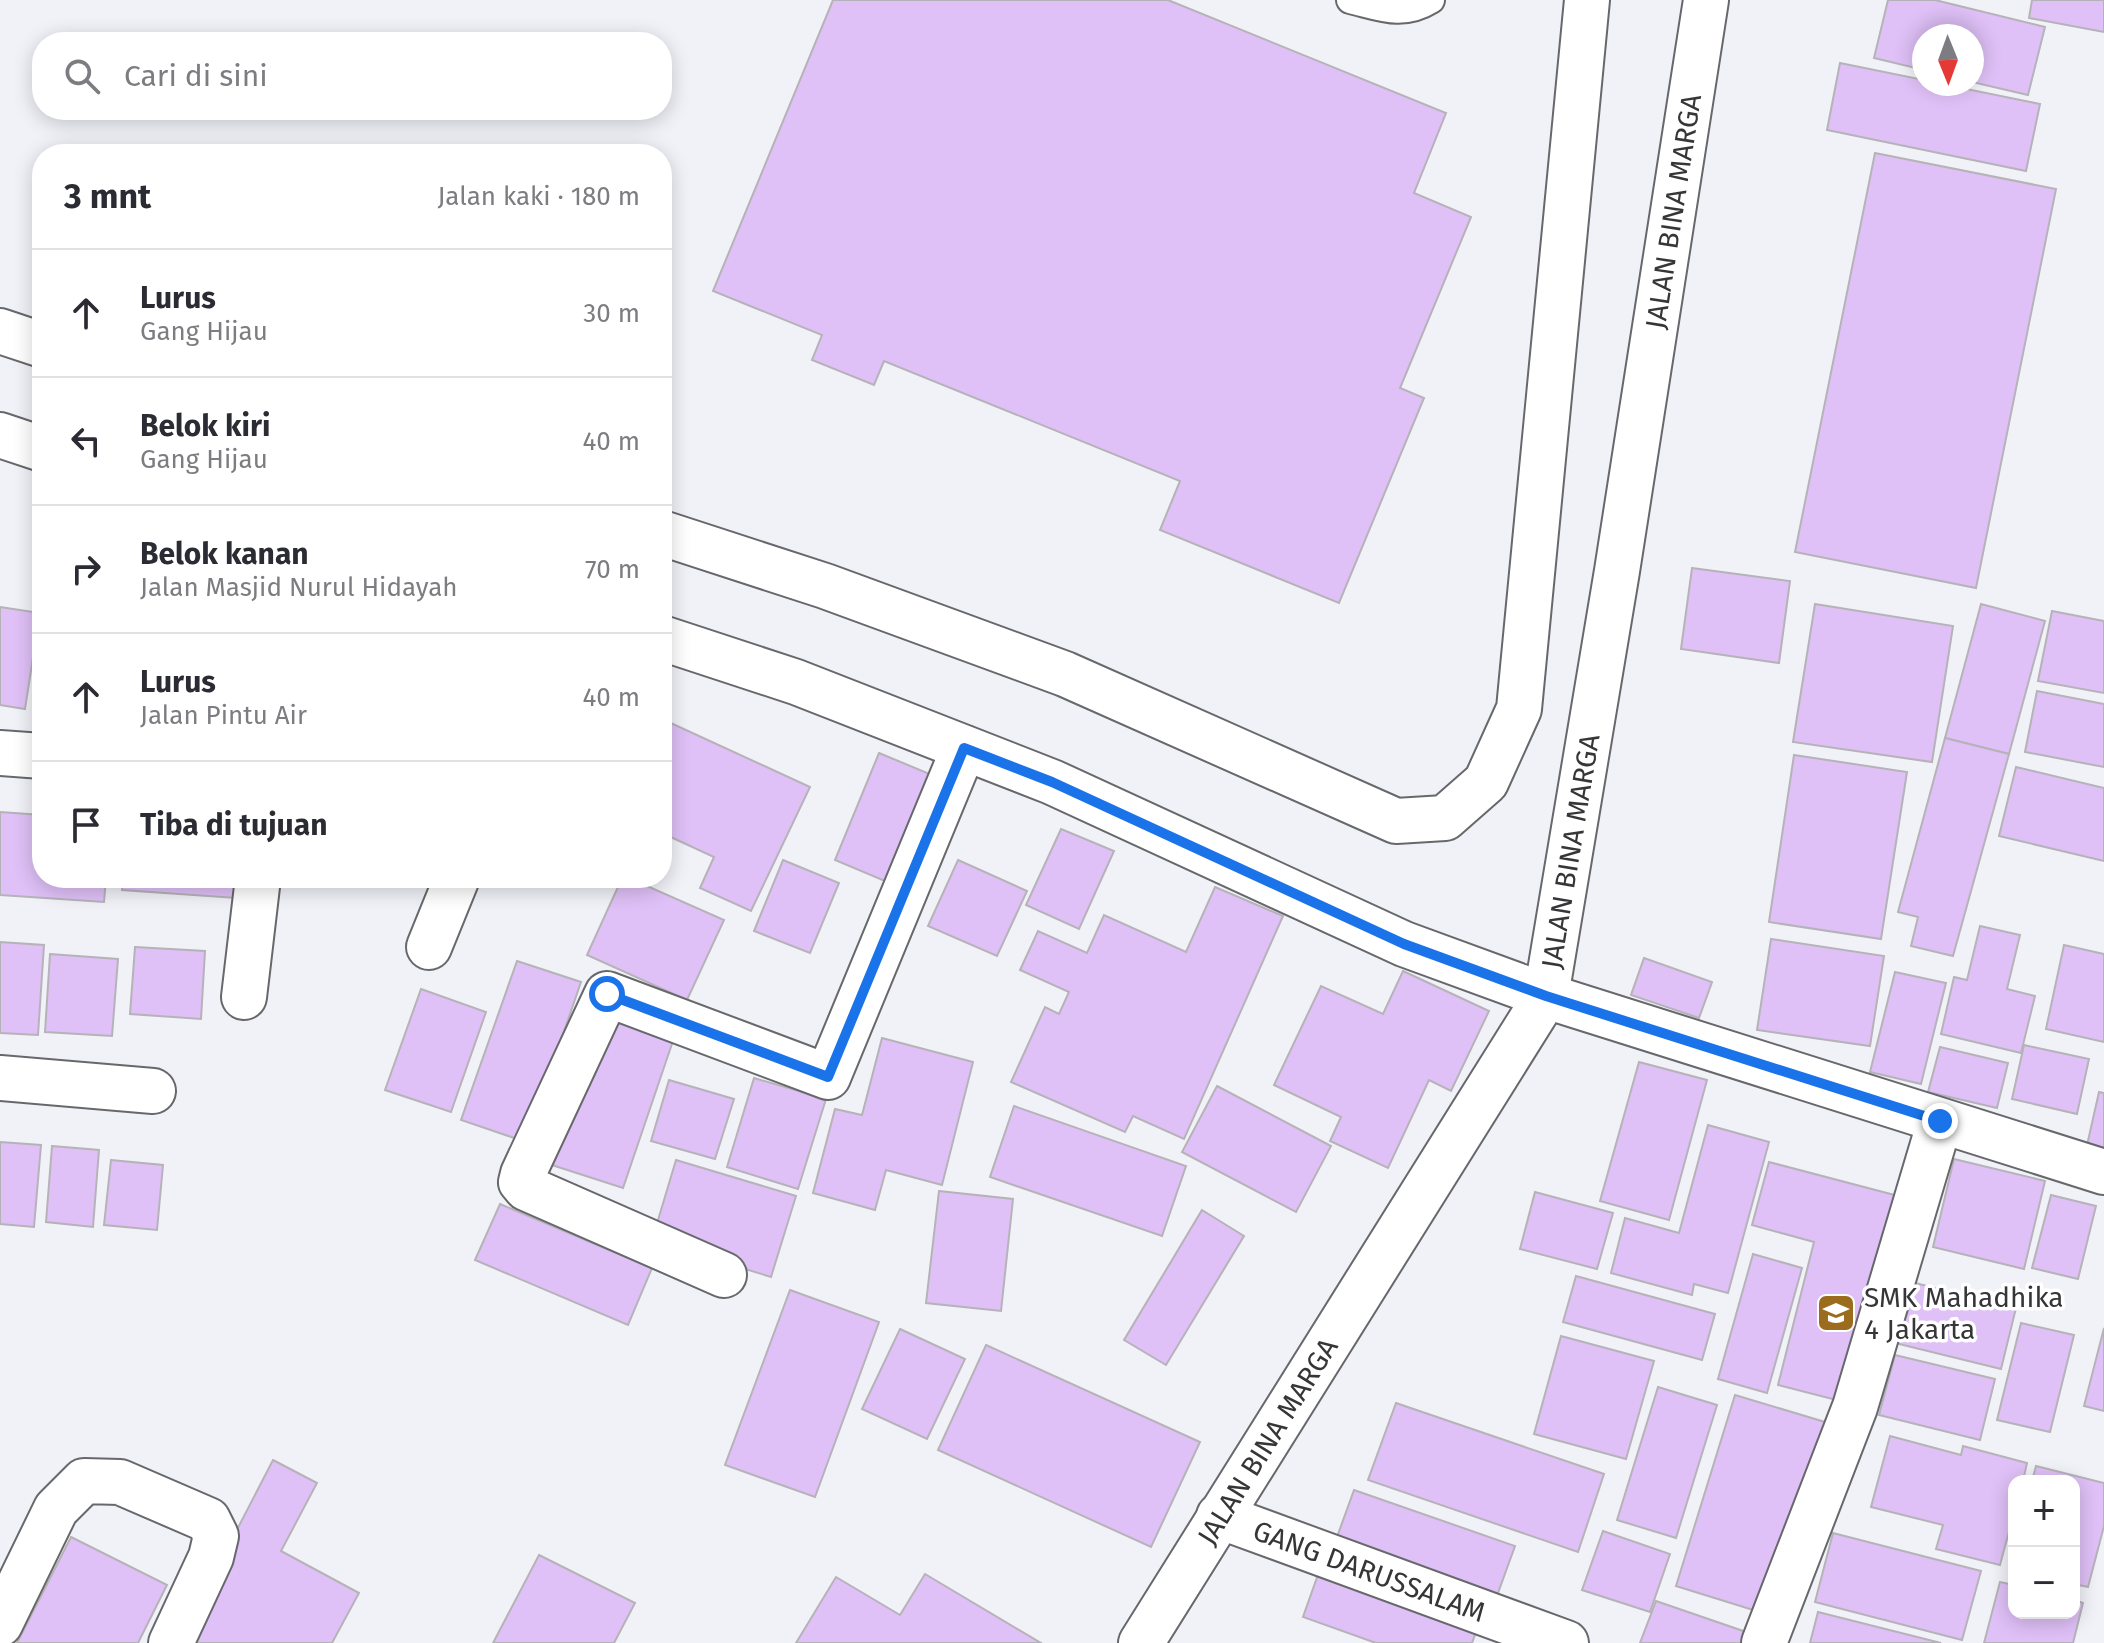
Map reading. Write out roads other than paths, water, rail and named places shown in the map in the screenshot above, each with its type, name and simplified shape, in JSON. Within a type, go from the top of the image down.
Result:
[{"type":"street","points":[[672,536],[825,586],[1065,674],[1396,821],[1445,818],[1486,782],[1519,709],[1587,0]]},
{"type":"street","name":"JALAN BINA MARGA","points":[[1141,1643],[1546,996],[1617,571],[1706,0]]},
{"type":"street","points":[[0,331],[32,342]]},
{"type":"street","points":[[0,435],[32,446]]},
{"type":"street","points":[[672,641],[796,682],[1052,782],[1404,944],[1546,996],[2104,1172]]},
{"type":"street","points":[[724,1275],[526,1188],[521,1182],[523,1174],[607,994],[828,1077],[964,748]]},
{"type":"street","points":[[0,753],[32,755]]},
{"type":"street","points":[[244,997],[257,888]]},
{"type":"street","points":[[429,947],[453,888]]},
{"type":"street","points":[[0,1078],[153,1091]]},
{"type":"street","points":[[1764,1643],[1855,1407],[1940,1121]]},
{"type":"street","points":[[0,1624],[56,1509],[84,1481],[120,1482],[208,1520],[216,1536],[211,1557],[171,1643]]},
{"type":"street","name":"GANG DARUSSALAM","points":[[1219,1516],[1566,1643]]},
{"type":"lane","points":[[1350,0],[1397,11],[1417,9],[1431,0]]},
{"type":"place","name":"SMK Mahadhika 4 Jakarta","points":[[1836,1313]]}]
